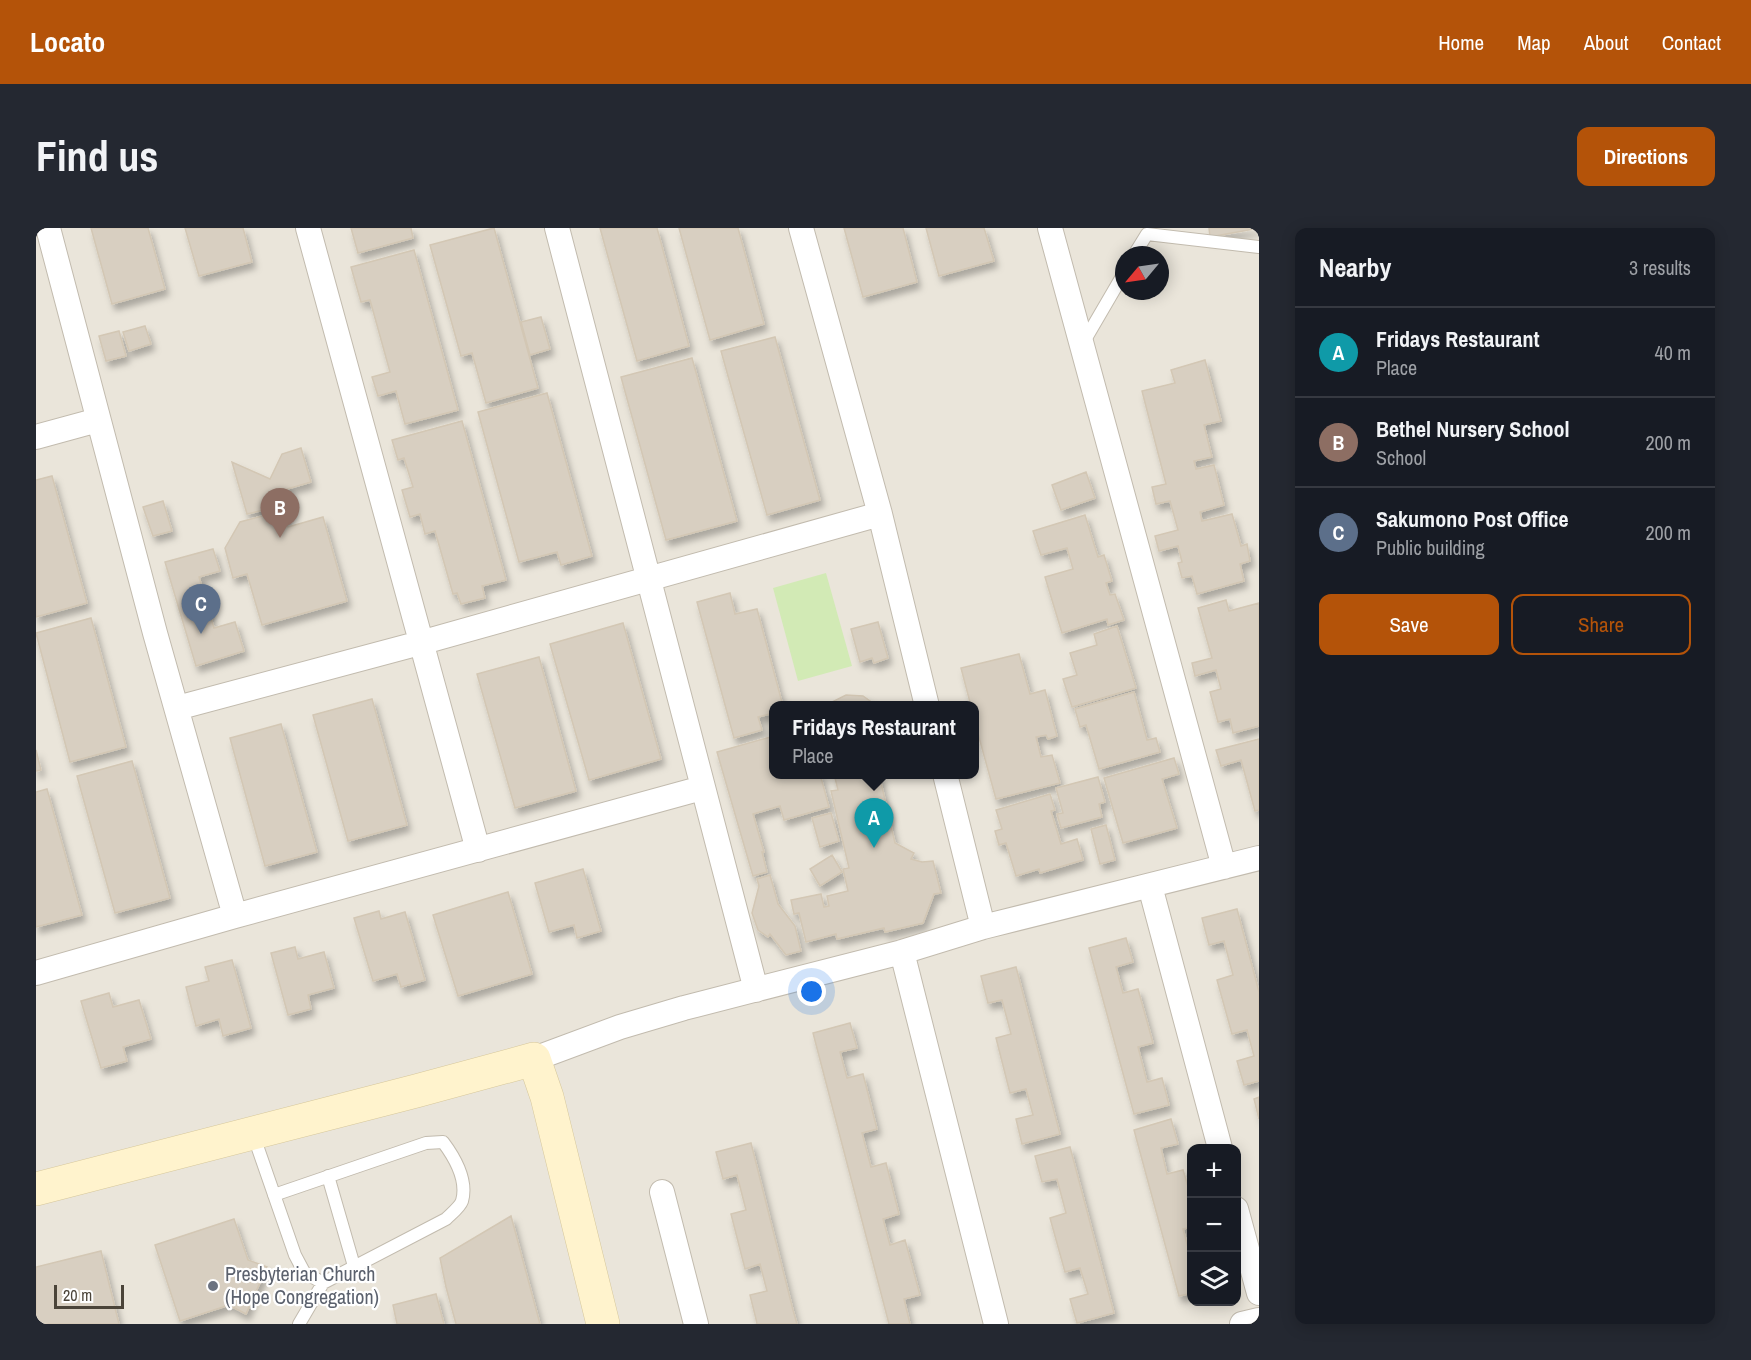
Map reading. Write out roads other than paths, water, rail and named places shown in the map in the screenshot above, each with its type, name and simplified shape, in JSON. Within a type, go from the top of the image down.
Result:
[{"type":"street","points":[[48,228],[155,633],[235,916]]},
{"type":"street","points":[[308,228],[478,850]]},
{"type":"street","points":[[557,228],[756,990]]},
{"type":"street","points":[[801,228],[880,514],[926,701]]},
{"type":"street","points":[[1050,228],[1224,867]]},
{"type":"street","points":[[36,436],[98,420]]},
{"type":"street","points":[[177,708],[420,643],[880,514]]},
{"type":"street","points":[[946,779],[983,927]]},
{"type":"street","points":[[36,973],[702,788]]},
{"type":"street","points":[[36,1189],[534,1059],[620,1027],[684,1008],[902,952],[983,927],[1259,858]]},
{"type":"street","points":[[1150,886],[1219,1144]]},
{"type":"street","points":[[902,952],[996,1324]]},
{"type":"street","points":[[534,1059],[553,1120],[603,1324]]},
{"type":"street","points":[[662,1192],[696,1324]]},
{"type":"street","points":[[1241,1227],[1259,1293]]},
{"type":"street","points":[[1242,1324],[1259,1320]]},
{"type":"lane","points":[[1140,246],[1149,231],[1259,247]]},
{"type":"lane","points":[[1082,345],[1115,288]]},
{"type":"lane","points":[[252,1133],[295,1255],[304,1272],[323,1282]]},
{"type":"lane","points":[[274,1195],[426,1143],[443,1142],[451,1153],[464,1181],[462,1203],[446,1219],[323,1282],[299,1324]]},
{"type":"lane","points":[[328,1176],[354,1266]]},
{"type":"place","name":"Bethel Nursery School","points":[[280,538]]},
{"type":"place","name":"Sakumono Post Office","points":[[201,634]]},
{"type":"place","name":"Fridays Restaurant","points":[[874,848]]},
{"type":"place","name":"Presbyterian Church (Hope Congregation)","points":[[213,1286]]}]
